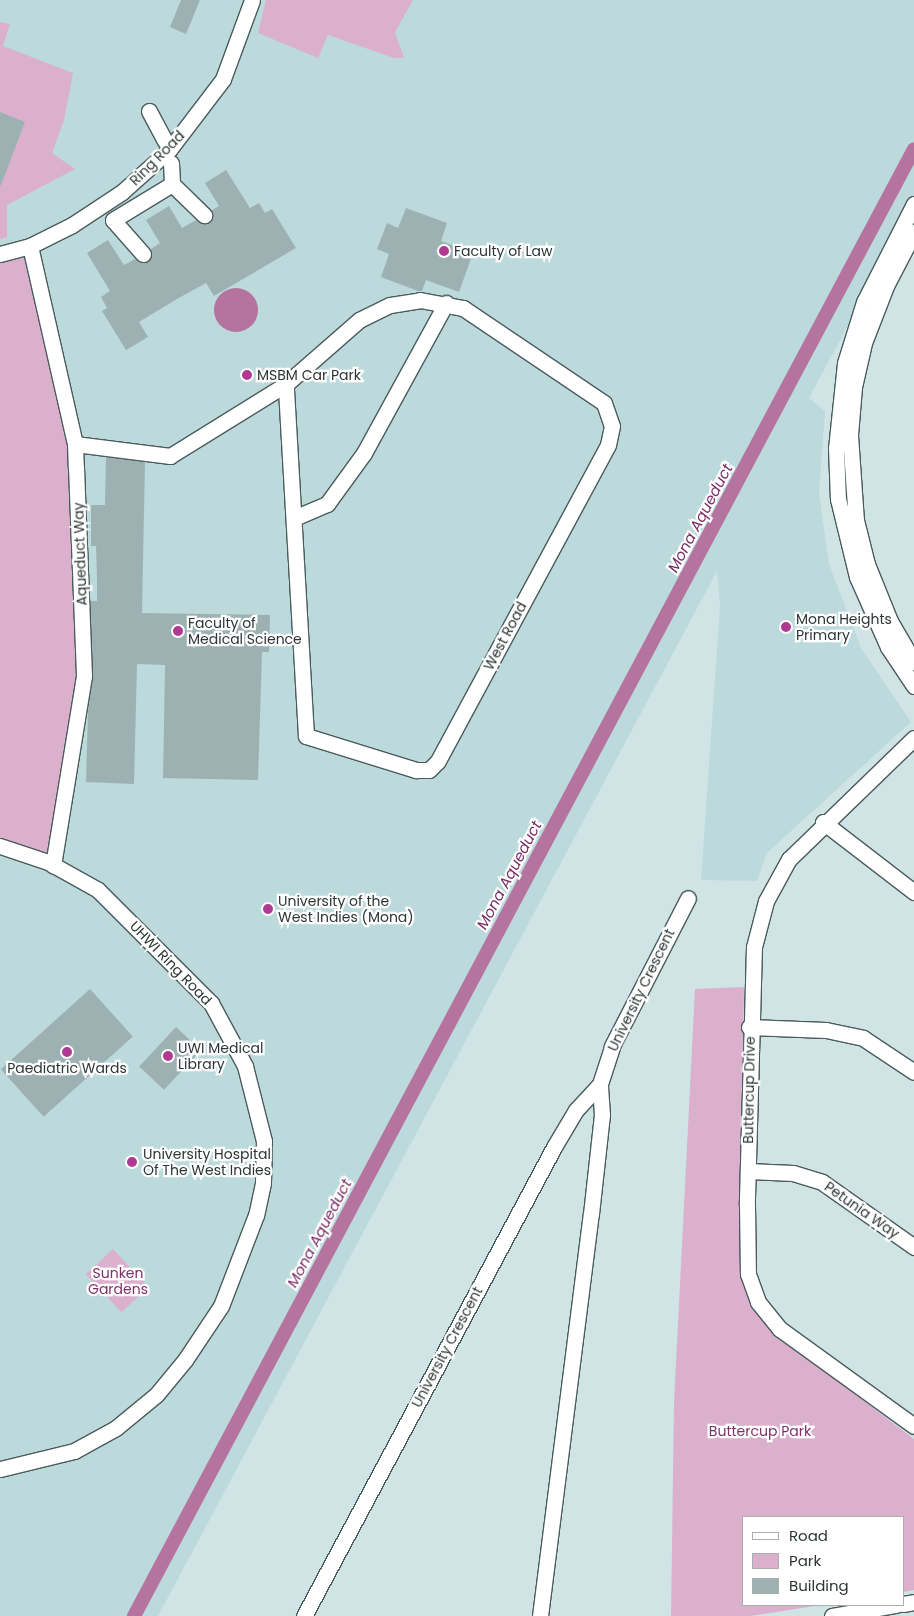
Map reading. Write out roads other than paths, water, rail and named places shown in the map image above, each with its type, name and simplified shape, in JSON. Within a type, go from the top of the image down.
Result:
[{"type":"street","name":"Ring Road","points":[[0,254],[30,246],[52,237],[122,192],[169,150],[223,79],[252,0]]},
{"type":"street","points":[[149,111],[165,141]]},
{"type":"street","points":[[171,163],[172,184],[204,215]]},
{"type":"street","points":[[143,254],[113,220],[172,184]]},
{"type":"street","points":[[914,204],[864,302],[847,354],[836,448],[838,499],[857,577],[888,647],[914,686]]},
{"type":"street","points":[[914,232],[886,286],[864,343],[854,387],[850,435],[856,520],[867,564],[890,621],[914,662]]},
{"type":"street","name":"Aqueduct Way","points":[[30,246],[75,444],[84,676],[54,865]]},
{"type":"street","name":"West Road","points":[[420,300],[446,303],[463,308],[604,403],[612,426],[608,445],[437,762],[429,770],[416,770],[306,736],[286,384],[367,316],[390,305],[420,300]]},
{"type":"street","points":[[294,518],[327,504],[364,453],[446,303]]},
{"type":"street","points":[[75,444],[170,456],[286,384]]},
{"type":"street","name":"Buttercup Drive","points":[[914,738],[823,822],[789,859],[766,901],[754,947],[749,1028],[748,1172],[748,1274],[758,1302],[780,1329],[914,1426]]},
{"type":"street","points":[[823,822],[914,892]]},
{"type":"street","name":"UHWI Ring Road","points":[[0,846],[54,865],[98,890],[212,1003],[246,1066],[264,1142],[263,1182],[256,1215],[221,1306],[186,1360],[156,1395],[116,1428],[74,1451],[0,1469]]},
{"type":"street","name":"University Crescent","points":[[540,1616],[602,1115],[600,1084],[612,1046],[688,898]]},
{"type":"street","points":[[749,1028],[826,1030],[863,1038],[914,1072]]},
{"type":"street","name":"University Crescent","points":[[304,1616],[554,1146],[576,1110],[600,1084]]},
{"type":"street","name":"Petunia Way","points":[[748,1172],[793,1173],[822,1182],[914,1247]]},
{"type":"street","points":[[832,1616],[890,1606]]},
{"type":"waterway","name":"Mona Aqueduct","points":[[134,1616],[914,149]]},
{"type":"place","name":"Faculty of Law","points":[[444,251]]},
{"type":"place","name":"MSBM Car Park","points":[[247,375]]},
{"type":"place","name":"Mona Heights Primary","points":[[786,627]]},
{"type":"place","name":"Faculty of Medical Science","points":[[178,631]]},
{"type":"place","name":"University of the West Indies (Mona)","points":[[268,909]]},
{"type":"place","name":"Paediatric Wards","points":[[67,1052]]},
{"type":"place","name":"UWI Medical Library","points":[[168,1056]]},
{"type":"place","name":"University Hospital Of The West Indies","points":[[132,1162]]},
{"type":"park label","name":"Sunken Gardens","points":[[118,1282]]},
{"type":"park label","name":"Buttercup Park","points":[[760,1431]]}]
